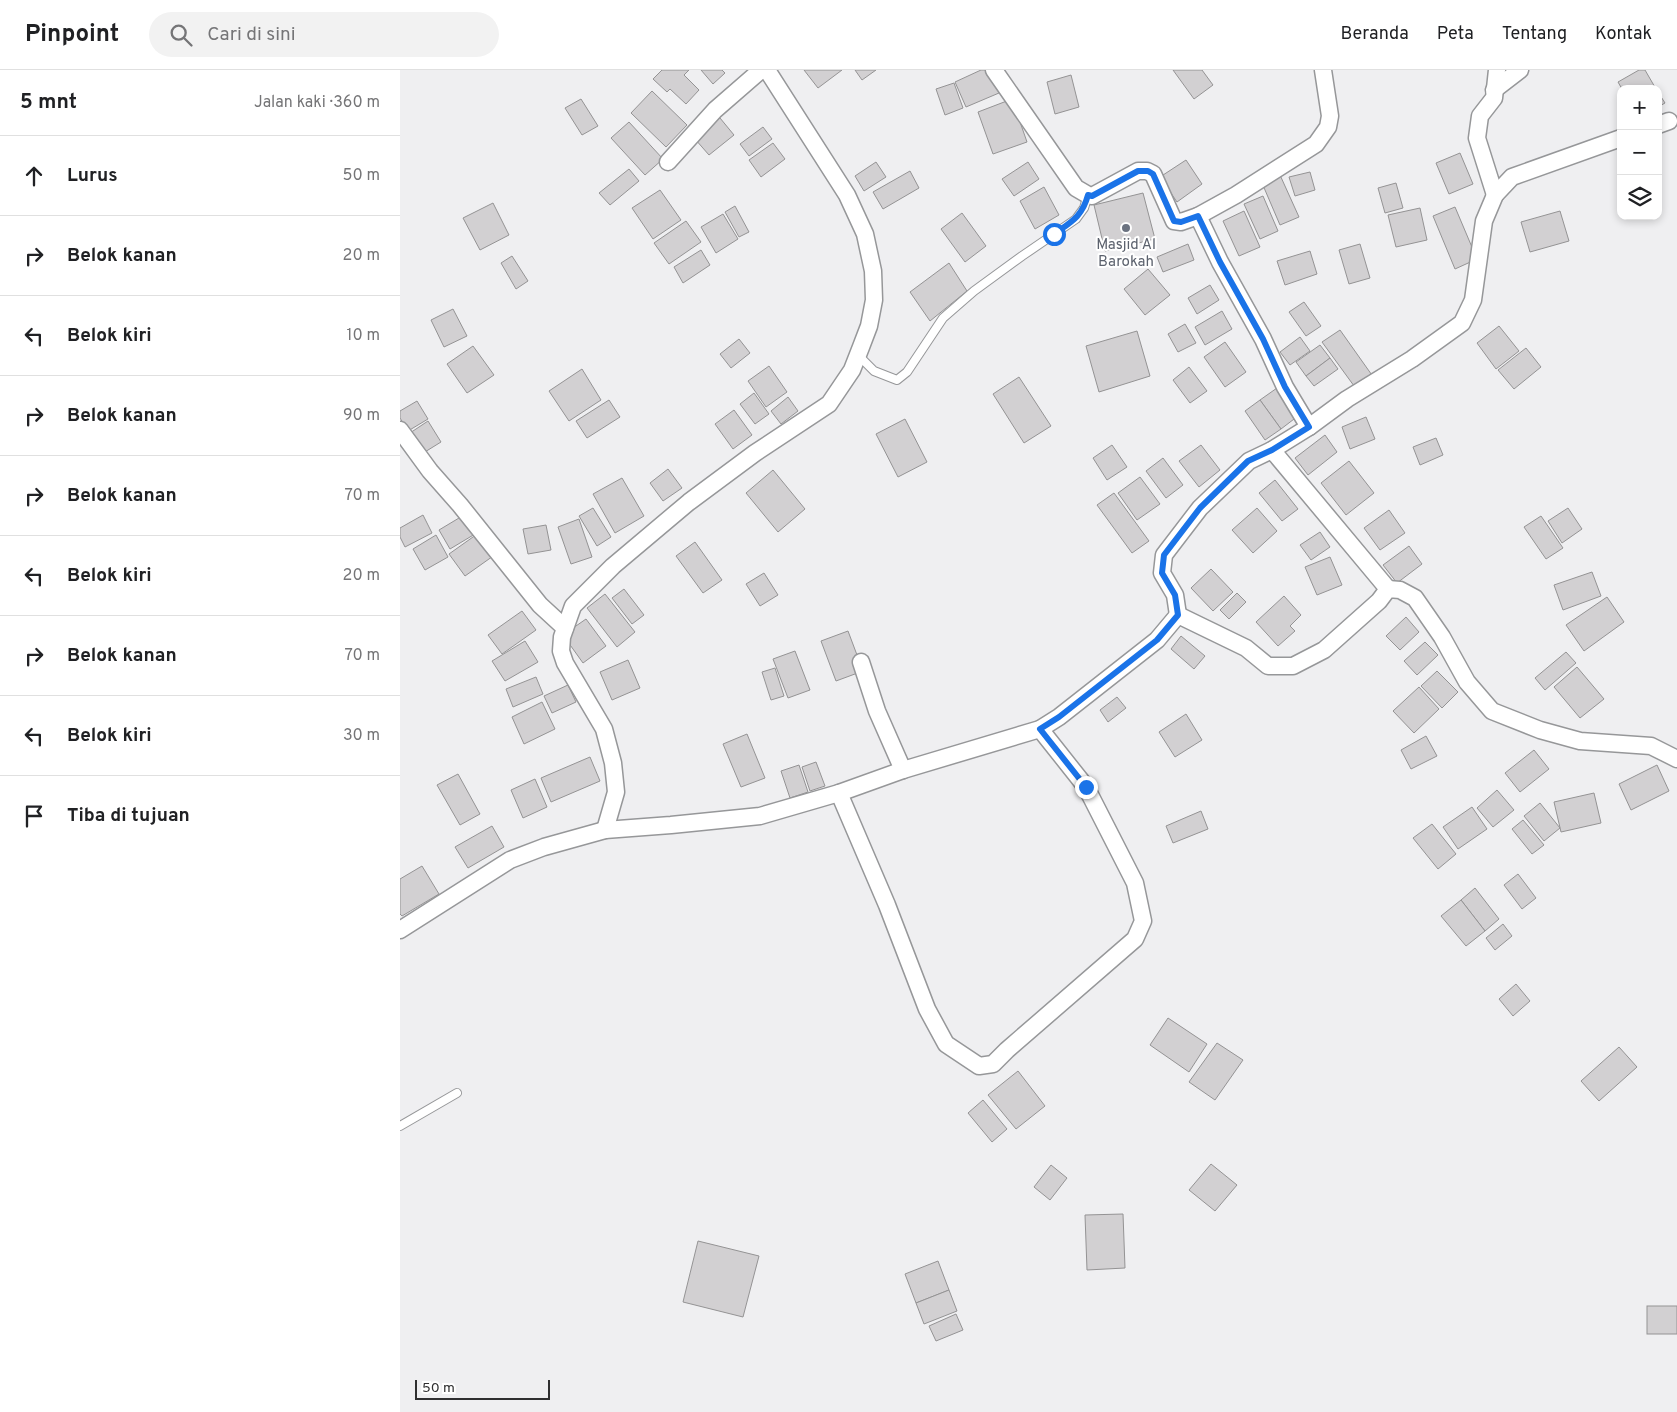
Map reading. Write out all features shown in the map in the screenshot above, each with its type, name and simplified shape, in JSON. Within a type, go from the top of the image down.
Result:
[{"type":"street","points":[[668,162],[715,110],[761,70]]},
{"type":"street","points":[[605,830],[616,792],[613,763],[604,729],[565,663],[561,651],[564,628],[573,606],[628,553],[690,502],[755,453],[829,404],[852,370],[868,326],[874,300],[873,271],[865,234],[847,195],[767,70]]},
{"type":"street","points":[[994,70],[1076,188],[1092,196],[1138,171],[1148,171],[1153,174],[1174,221],[1181,222],[1198,216],[1236,195],[1316,144],[1328,127],[1330,116],[1323,70]]},
{"type":"street","points":[[1495,195],[1477,138],[1480,116],[1494,98],[1497,70]]},
{"type":"street","points":[[1494,90],[1520,70]]},
{"type":"street","points":[[400,930],[510,860],[544,848],[605,830],[760,816],[1040,729],[1059,717],[1157,640],[1178,615],[1175,595],[1162,573],[1164,555],[1200,508],[1248,461],[1272,450],[1309,427],[1347,399],[1412,359],[1462,323],[1473,300],[1484,221],[1495,195],[1512,177],[1617,139]]},
{"type":"street","points":[[1198,216],[1220,262],[1263,339],[1285,387],[1309,427]]},
{"type":"street","points":[[400,430],[430,471],[466,512],[540,605],[564,628]]},
{"type":"street","points":[[1272,450],[1388,589],[1400,590],[1415,598],[1442,637],[1467,682],[1492,711],[1540,730],[1580,741],[1651,746],[1677,758]]},
{"type":"street","points":[[1178,615],[1246,648],[1268,666],[1293,666],[1324,650],[1379,601],[1388,589]]},
{"type":"street","points":[[861,662],[876,711],[903,770]]},
{"type":"street","points":[[839,793],[887,905],[927,1010],[946,1044],[979,1066],[993,1064],[1014,1043],[1135,939],[1143,921],[1134,883],[1086,787],[1040,729]]},
{"type":"lane","points":[[858,355],[874,371],[897,380],[907,372],[943,318],[974,291],[1014,261],[1076,219],[1084,208],[1088,195]]},
{"type":"lane","points":[[400,1126],[457,1093]]},
{"type":"building","points":[[662,70],[689,70],[684,75],[699,90],[686,104],[670,89],[667,92],[653,79]]},
{"type":"building","points":[[701,70],[722,70],[725,73],[713,84]]},
{"type":"building","points":[[804,70],[842,70],[818,88]]},
{"type":"building","points":[[855,70],[876,70],[862,80]]},
{"type":"building","points":[[981,70],[990,70],[999,93],[966,107],[955,82]]},
{"type":"building","points":[[1173,70],[1202,70],[1213,85],[1194,99]]},
{"type":"building","points":[[1639,70],[1645,70],[1654,85],[1620,85],[1618,82]]},
{"type":"building","points":[[1071,75],[1079,107],[1055,114],[1047,82]]},
{"type":"building","points":[[954,83],[963,108],[945,115],[936,89]]},
{"type":"building","points":[[652,91],[687,125],[666,147],[631,113]]},
{"type":"building","points":[[581,99],[598,126],[582,135],[565,108]]},
{"type":"building","points":[[1012,99],[1027,142],[993,154],[978,112]]},
{"type":"building","points":[[720,118],[734,135],[709,155],[695,139]]},
{"type":"building","points":[[629,122],[663,159],[645,175],[611,138]]},
{"type":"building","points":[[763,127],[772,139],[749,156],[740,144]]},
{"type":"building","points":[[773,143],[785,159],[761,177],[749,160]]},
{"type":"building","points":[[1460,153],[1473,184],[1449,194],[1436,163]]},
{"type":"building","points":[[1186,160],[1202,184],[1177,202],[1160,177]]},
{"type":"building","points":[[876,162],[886,177],[864,191],[855,176]]},
{"type":"building","points":[[1028,162],[1039,179],[1014,196],[1002,179]]},
{"type":"building","points":[[629,169],[639,181],[610,205],[599,193]]},
{"type":"building","points":[[910,171],[919,188],[883,209],[873,192]]},
{"type":"building","points":[[1310,172],[1315,190],[1295,196],[1289,177]]},
{"type":"building","points":[[1280,175],[1299,217],[1280,225],[1262,183]]},
{"type":"building","points":[[1396,183],[1403,208],[1385,213],[1378,188]]},
{"type":"building","points":[[1044,187],[1059,215],[1035,229],[1020,201]]},
{"type":"building","points":[[660,190],[681,220],[653,239],[632,208]]},
{"type":"building","name":"Masjid Al Barokah","points":[[1143,193],[1155,239],[1105,251],[1094,205]]},
{"type":"building","points":[[1263,196],[1278,231],[1260,239],[1244,204]]},
{"type":"building","points":[[493,203],[509,235],[480,250],[463,218]]},
{"type":"building","points":[[735,206],[749,232],[739,237],[725,212]]},
{"type":"building","points":[[1455,207],[1477,259],[1455,269],[1433,216]]},
{"type":"building","points":[[1420,208],[1427,240],[1396,247],[1388,215]]},
{"type":"building","points":[[1244,211],[1260,247],[1239,256],[1223,221]]},
{"type":"building","points":[[1560,211],[1569,241],[1530,252],[1521,222]]},
{"type":"building","points":[[962,213],[986,246],[965,262],[941,229]]},
{"type":"building","points":[[723,214],[738,239],[716,253],[701,227]]},
{"type":"building","points":[[686,221],[701,242],[669,264],[654,243]]},
{"type":"building","points":[[1188,244],[1194,260],[1163,272],[1157,257]]},
{"type":"building","points":[[1360,244],[1370,278],[1349,284],[1339,250]]},
{"type":"building","points":[[701,250],[710,265],[683,283],[674,267]]},
{"type":"building","points":[[1310,251],[1317,274],[1285,285],[1277,261]]},
{"type":"building","points":[[512,256],[528,281],[516,289],[501,263]]},
{"type":"building","points":[[949,263],[967,291],[930,321],[910,292]]},
{"type":"building","points":[[1148,269],[1170,295],[1145,315],[1124,289]]},
{"type":"building","points":[[1210,285],[1219,300],[1197,314],[1188,298]]},
{"type":"building","points":[[1304,302],[1321,326],[1306,336],[1289,312]]},
{"type":"building","points":[[453,309],[467,336],[444,347],[431,320]]},
{"type":"building","points":[[1222,311],[1232,329],[1205,345],[1195,327]]},
{"type":"building","points":[[1185,324],[1196,343],[1178,352],[1168,334]]},
{"type":"building","points":[[1499,326],[1519,351],[1496,369],[1477,343]]},
{"type":"building","points":[[1340,330],[1374,378],[1357,390],[1322,342]]},
{"type":"building","points":[[1137,331],[1150,376],[1099,392],[1086,346]]},
{"type":"building","points":[[1300,337],[1310,351],[1290,365],[1280,352]]},
{"type":"building","points":[[739,339],[750,353],[731,368],[720,354]]},
{"type":"building","points":[[1225,342],[1246,372],[1225,387],[1204,357]]},
{"type":"building","points":[[1320,345],[1330,358],[1306,376],[1296,362]]},
{"type":"building","points":[[473,346],[494,375],[467,393],[447,364]]},
{"type":"building","points":[[1526,348],[1541,367],[1514,389],[1498,370]]},
{"type":"building","points":[[1330,358],[1338,369],[1314,386],[1306,376]]},
{"type":"building","points":[[769,366],[787,392],[766,407],[748,381]]},
{"type":"building","points":[[1189,367],[1207,391],[1190,403],[1173,380]]},
{"type":"building","points":[[582,369],[601,400],[569,421],[549,391]]},
{"type":"building","points":[[1019,377],[1051,426],[1024,443],[993,394]]},
{"type":"building","points":[[1277,388],[1298,416],[1281,429],[1260,400]]},
{"type":"building","points":[[754,393],[769,414],[755,424],[740,404]]},
{"type":"building","points":[[788,397],[798,411],[781,424],[771,411]]},
{"type":"building","points":[[609,400],[620,417],[587,438],[576,421]]},
{"type":"building","points":[[1260,400],[1281,429],[1265,440],[1245,411]]},
{"type":"building","points":[[417,401],[428,419],[408,431],[400,418],[400,411]]},
{"type":"building","points":[[734,410],[752,435],[733,449],[715,424]]},
{"type":"building","points":[[1366,417],[1375,439],[1350,449],[1342,427]]},
{"type":"building","points":[[905,419],[927,462],[898,477],[876,434]]},
{"type":"building","points":[[428,421],[441,442],[420,455],[407,435]]},
{"type":"building","points":[[1325,435],[1337,452],[1308,475],[1295,458]]},
{"type":"building","points":[[1436,438],[1443,455],[1420,465],[1413,447]]},
{"type":"building","points":[[1112,445],[1127,467],[1107,480],[1093,458]]},
{"type":"building","points":[[1201,445],[1220,470],[1199,487],[1179,461]]},
{"type":"building","points":[[1163,458],[1183,485],[1166,498],[1146,471]]},
{"type":"building","points":[[1349,461],[1374,493],[1346,515],[1321,483]]},
{"type":"building","points":[[668,469],[682,488],[663,501],[650,483]]},
{"type":"building","points":[[773,470],[805,509],[778,532],[746,493]]},
{"type":"building","points":[[1140,477],[1160,504],[1137,520],[1118,493]]},
{"type":"building","points":[[622,478],[644,516],[615,533],[593,494]]},
{"type":"building","points":[[1275,480],[1298,509],[1282,521],[1259,493]]},
{"type":"building","points":[[1114,493],[1149,541],[1132,553],[1097,505]]},
{"type":"building","points":[[593,508],[611,537],[597,546],[579,516]]},
{"type":"building","points":[[1257,508],[1277,531],[1253,553],[1232,530]]},
{"type":"building","points":[[1568,508],[1582,529],[1562,543],[1548,521]]},
{"type":"building","points":[[1389,510],[1405,533],[1380,550],[1364,528]]},
{"type":"building","points":[[423,515],[432,533],[405,547],[400,537],[400,528]]},
{"type":"building","points":[[464,515],[475,534],[450,549],[439,530]]},
{"type":"building","points":[[1541,516],[1563,548],[1546,559],[1524,527]]},
{"type":"building","points":[[579,519],[592,557],[571,564],[558,527]]},
{"type":"building","points":[[546,525],[551,550],[528,554],[523,529]]},
{"type":"building","points":[[480,532],[496,554],[465,576],[449,554]]},
{"type":"building","points":[[1320,532],[1330,547],[1311,560],[1300,545]]},
{"type":"building","points":[[436,535],[448,557],[425,570],[413,549]]},
{"type":"building","points":[[695,542],[722,580],[703,593],[676,556]]},
{"type":"building","points":[[1409,546],[1422,564],[1397,583],[1383,565]]},
{"type":"building","points":[[1330,557],[1342,585],[1317,595],[1305,567]]},
{"type":"building","points":[[1211,569],[1233,592],[1213,611],[1191,588]]},
{"type":"building","points":[[1592,572],[1601,596],[1563,610],[1554,585]]},
{"type":"building","points":[[764,573],[778,595],[760,606],[746,584]]},
{"type":"building","points":[[624,589],[644,615],[632,624],[612,598]]},
{"type":"building","points":[[1237,593],[1246,602],[1229,619],[1220,610]]},
{"type":"building","points":[[605,594],[635,632],[617,647],[587,608]]},
{"type":"building","points":[[1284,596],[1301,615],[1290,626],[1295,631],[1278,646],[1256,622]]},
{"type":"building","points":[[1607,597],[1624,622],[1584,651],[1566,625]]},
{"type":"building","points":[[522,611],[536,630],[502,654],[488,635]]},
{"type":"building","points":[[1406,617],[1419,632],[1400,650],[1386,636]]},
{"type":"building","points":[[586,619],[606,646],[583,663],[563,635]]},
{"type":"building","points":[[848,631],[863,671],[836,681],[821,641]]},
{"type":"building","points":[[1181,636],[1205,656],[1194,669],[1171,649]]},
{"type":"building","points":[[525,641],[538,662],[505,681],[492,661]]},
{"type":"building","points":[[1425,642],[1438,655],[1417,675],[1404,661]]},
{"type":"building","points":[[795,651],[810,690],[788,698],[773,659]]},
{"type":"building","points":[[1566,652],[1576,663],[1545,690],[1535,678]]},
{"type":"building","points":[[628,660],[640,688],[612,700],[600,672]]},
{"type":"building","points":[[1577,667],[1604,699],[1580,718],[1554,687]]},
{"type":"building","points":[[775,668],[784,696],[771,700],[762,672]]},
{"type":"building","points":[[1437,671],[1458,692],[1442,708],[1421,686]]},
{"type":"building","points":[[536,677],[543,694],[513,707],[506,689]]},
{"type":"building","points":[[568,685],[576,702],[552,713],[544,696]]},
{"type":"building","points":[[1419,687],[1439,709],[1414,733],[1393,711]]},
{"type":"building","points":[[1117,697],[1126,708],[1108,722],[1100,710]]},
{"type":"building","points":[[542,702],[555,729],[524,744],[512,717]]},
{"type":"building","points":[[1186,714],[1202,740],[1175,757],[1159,732]]},
{"type":"building","points":[[747,734],[765,778],[741,787],[723,744]]},
{"type":"building","points":[[1426,736],[1437,756],[1411,769],[1401,750]]},
{"type":"building","points":[[1534,750],[1549,769],[1520,792],[1505,773]]},
{"type":"building","points":[[590,757],[600,781],[551,802],[541,778]]},
{"type":"building","points":[[816,762],[825,786],[810,791],[802,767]]},
{"type":"building","points":[[799,765],[808,792],[790,798],[781,771]]},
{"type":"building","points":[[1657,765],[1669,791],[1631,810],[1619,784]]},
{"type":"building","points":[[458,774],[480,814],[460,825],[437,785]]},
{"type":"building","points":[[535,779],[547,807],[523,818],[511,790]]},
{"type":"building","points":[[1497,790],[1514,810],[1493,827],[1477,808]]},
{"type":"building","points":[[1594,793],[1601,823],[1561,832],[1554,802]]},
{"type":"building","points":[[1540,803],[1560,828],[1544,841],[1524,816]]},
{"type":"building","points":[[1472,807],[1487,829],[1458,849],[1443,827]]},
{"type":"building","points":[[1201,811],[1208,829],[1173,843],[1166,826]]},
{"type":"building","points":[[1523,820],[1544,845],[1532,854],[1512,829]]},
{"type":"building","points":[[1432,824],[1456,854],[1438,869],[1413,838]]},
{"type":"building","points":[[492,826],[504,847],[468,868],[455,847]]},
{"type":"building","points":[[422,866],[439,894],[402,916],[400,914],[400,879]]},
{"type":"building","points":[[1518,874],[1536,898],[1522,909],[1504,885]]},
{"type":"building","points":[[1475,888],[1499,919],[1485,931],[1461,900]]},
{"type":"building","points":[[1461,900],[1485,931],[1466,946],[1441,916]]},
{"type":"building","points":[[1503,924],[1512,936],[1495,950],[1486,938]]},
{"type":"building","points":[[1516,984],[1530,1001],[1513,1016],[1499,999]]},
{"type":"building","points":[[1168,1018],[1207,1044],[1189,1072],[1150,1045]]},
{"type":"building","points":[[1217,1043],[1243,1060],[1215,1100],[1189,1082]]},
{"type":"building","points":[[1619,1047],[1637,1067],[1599,1101],[1581,1081]]},
{"type":"building","points":[[1018,1071],[1045,1106],[1016,1129],[988,1095]]},
{"type":"building","points":[[983,1100],[1007,1129],[992,1142],[968,1113]]},
{"type":"building","points":[[1211,1164],[1237,1185],[1215,1211],[1189,1190]]},
{"type":"building","points":[[1051,1165],[1067,1178],[1050,1200],[1034,1187]]},
{"type":"building","points":[[1123,1214],[1125,1268],[1087,1270],[1085,1215]]},
{"type":"building","points":[[698,1241],[759,1256],[743,1317],[683,1302]]},
{"type":"building","points":[[938,1261],[949,1290],[916,1303],[905,1274]]},
{"type":"building","points":[[949,1290],[957,1311],[924,1324],[916,1303]]},
{"type":"building","points":[[1647,1306],[1677,1306],[1677,1334],[1647,1334]]},
{"type":"building","points":[[956,1314],[963,1330],[936,1341],[929,1326]]},
{"type":"place","name":"Masjid Al Barokah","points":[[1126,228]]},
{"type":"route","points":[[1054,234],[1076,219],[1084,208],[1088,195],[1092,196],[1138,171],[1148,171],[1153,174],[1174,221],[1181,222],[1198,216],[1220,262],[1263,339],[1285,387],[1309,427],[1272,450],[1248,461],[1200,508],[1164,555],[1162,573],[1175,595],[1178,615],[1157,640],[1059,717],[1040,729],[1086,787]]}]
